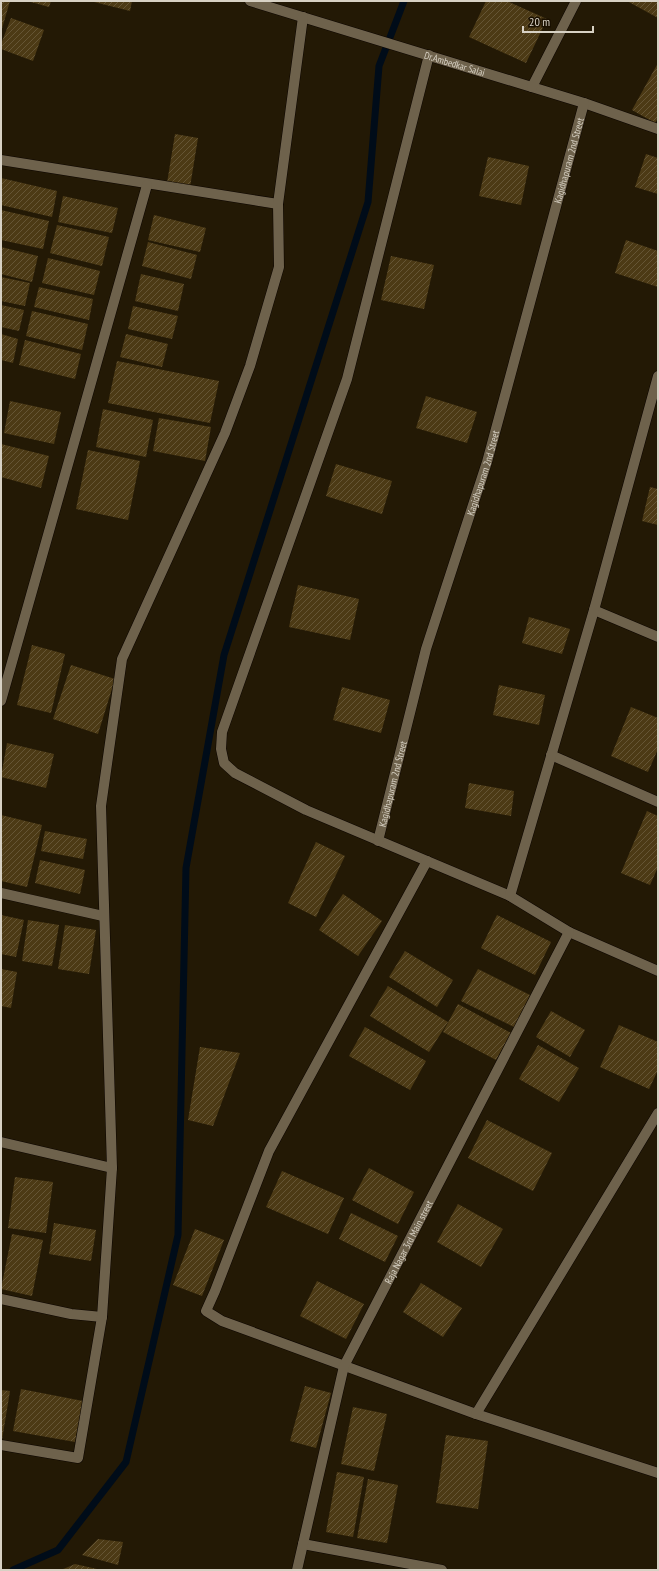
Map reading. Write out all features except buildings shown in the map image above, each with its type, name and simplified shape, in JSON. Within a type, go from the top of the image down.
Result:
[{"type":"street","name":"Dr.Ambedkar Salai","points":[[250,1],[584,103],[658,130]]},
{"type":"street","points":[[532,87],[576,1]]},
{"type":"street","points":[[1,1445],[78,1458],[102,1317],[112,1168],[103,916],[101,806],[122,659],[225,433],[250,366],[279,267],[278,204],[303,17]]},
{"type":"street","points":[[429,55],[347,379],[222,732],[221,748],[224,763],[235,773],[306,810],[510,896],[569,932],[658,971]]},
{"type":"street","name":"Kagidhapuram 2nd Street","points":[[378,841],[426,649],[487,462],[584,103]]},
{"type":"street","points":[[1,160],[147,185],[278,204]]},
{"type":"street","points":[[1,701],[147,185]]},
{"type":"street","points":[[510,896],[594,610],[658,376]]},
{"type":"street","points":[[594,610],[658,637]]},
{"type":"street","points":[[551,755],[658,802]]},
{"type":"street","points":[[427,861],[269,1151],[206,1311],[222,1321],[476,1414],[658,1473]]},
{"type":"street","points":[[1,893],[103,916]]},
{"type":"street","name":"Raja Nagar 3rd Main street","points":[[297,1570],[344,1366],[569,932]]},
{"type":"street","points":[[476,1414],[658,1114]]},
{"type":"street","points":[[1,1142],[112,1168]]},
{"type":"street","points":[[1,1299],[71,1314],[102,1317]]},
{"type":"street","points":[[303,1544],[438,1570]]},
{"type":"waterway","points":[[13,1570],[58,1550],[126,1462],[178,1235],[186,868],[224,655],[368,202],[379,66],[404,1]]}]
